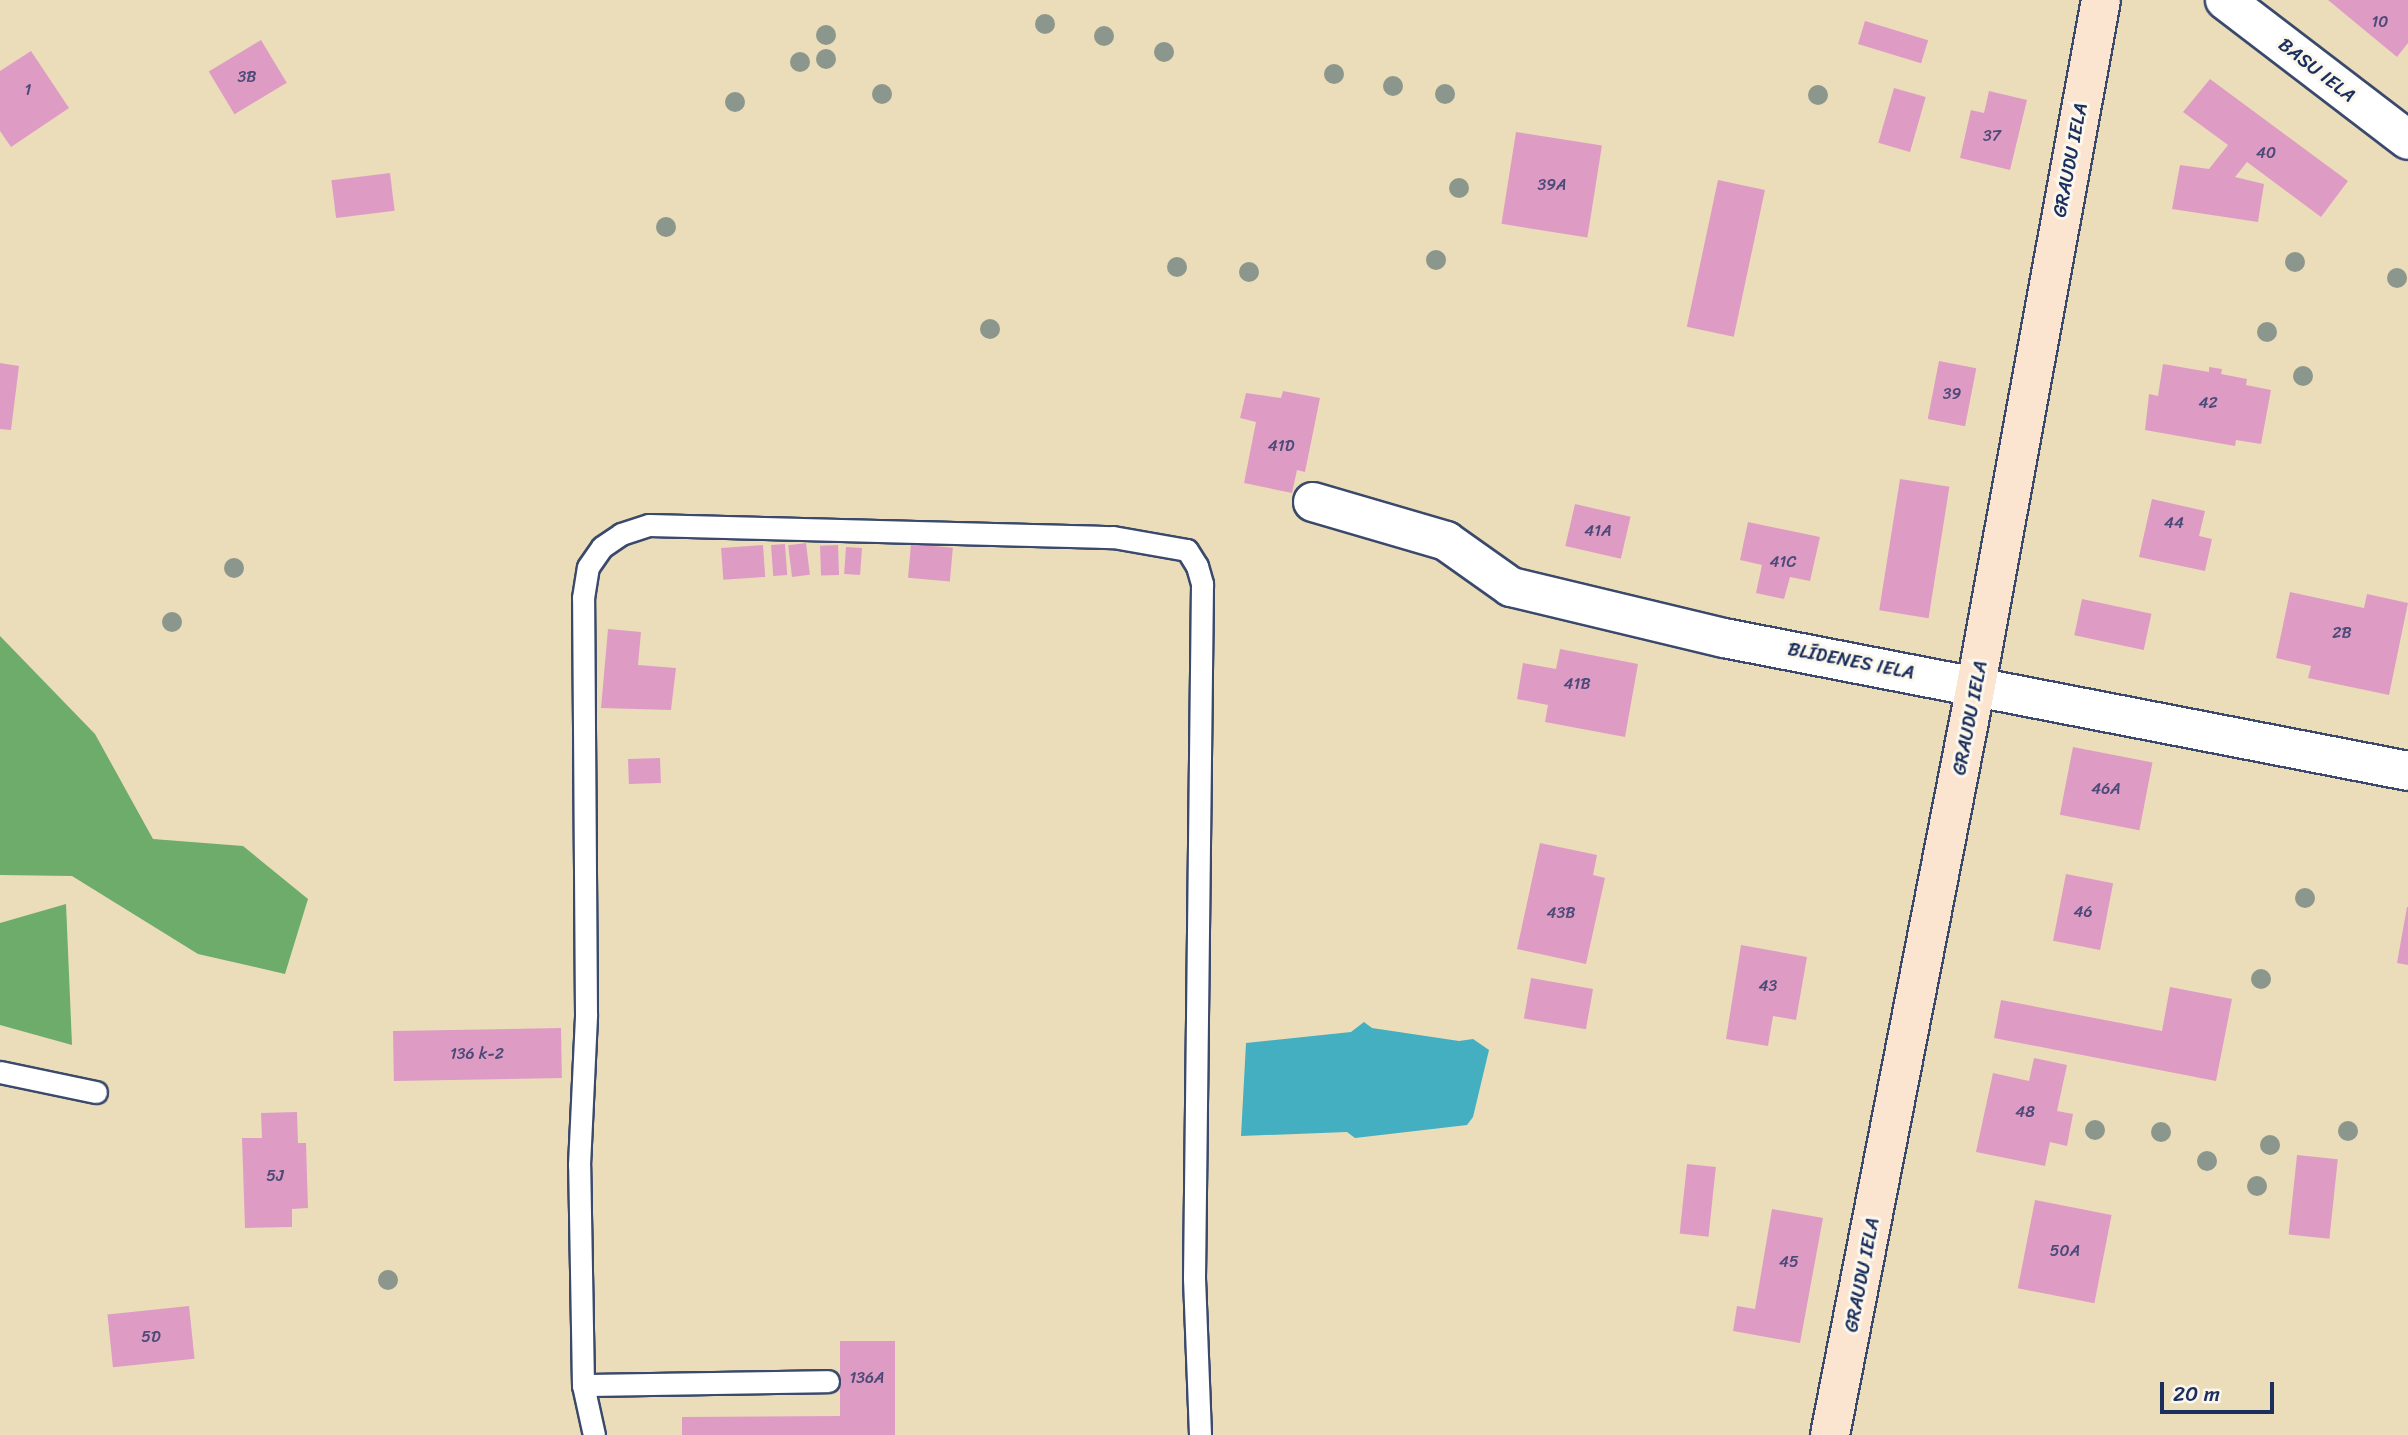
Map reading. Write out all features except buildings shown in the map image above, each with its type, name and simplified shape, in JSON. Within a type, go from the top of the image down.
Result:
[{"type":"main road","name":"GRAUDU IELA","points":[[1830,1435],[1976,685],[2101,0]]},
{"type":"street","name":"BASU IELA","points":[[2225,0],[2408,141]]},
{"type":"street","name":"BLĪDENES IELA","points":[[1313,502],[1446,541],[1511,587],[1724,638],[2408,771]]},
{"type":"lane","points":[[594,1435],[583,1385],[579,1165],[586,1014],[583,598],[588,567],[602,547],[621,534],[649,525],[1113,537],[1186,550],[1202,584],[1194,1022],[1194,1278],[1200,1435]]},
{"type":"lane","points":[[0,1072],[96,1093]]},
{"type":"lane","points":[[583,1385],[828,1381]]},
{"type":"green space","points":[[0,636],[95,734],[153,839],[243,846],[308,899],[285,974],[198,954],[72,876],[0,875]]},
{"type":"green space","points":[[66,904],[72,1045],[0,1025],[0,923]]},
{"type":"water","points":[[1364,1022],[1372,1028],[1459,1041],[1473,1039],[1489,1050],[1473,1117],[1467,1125],[1355,1138],[1347,1132],[1241,1136],[1246,1043],[1351,1032]]}]
